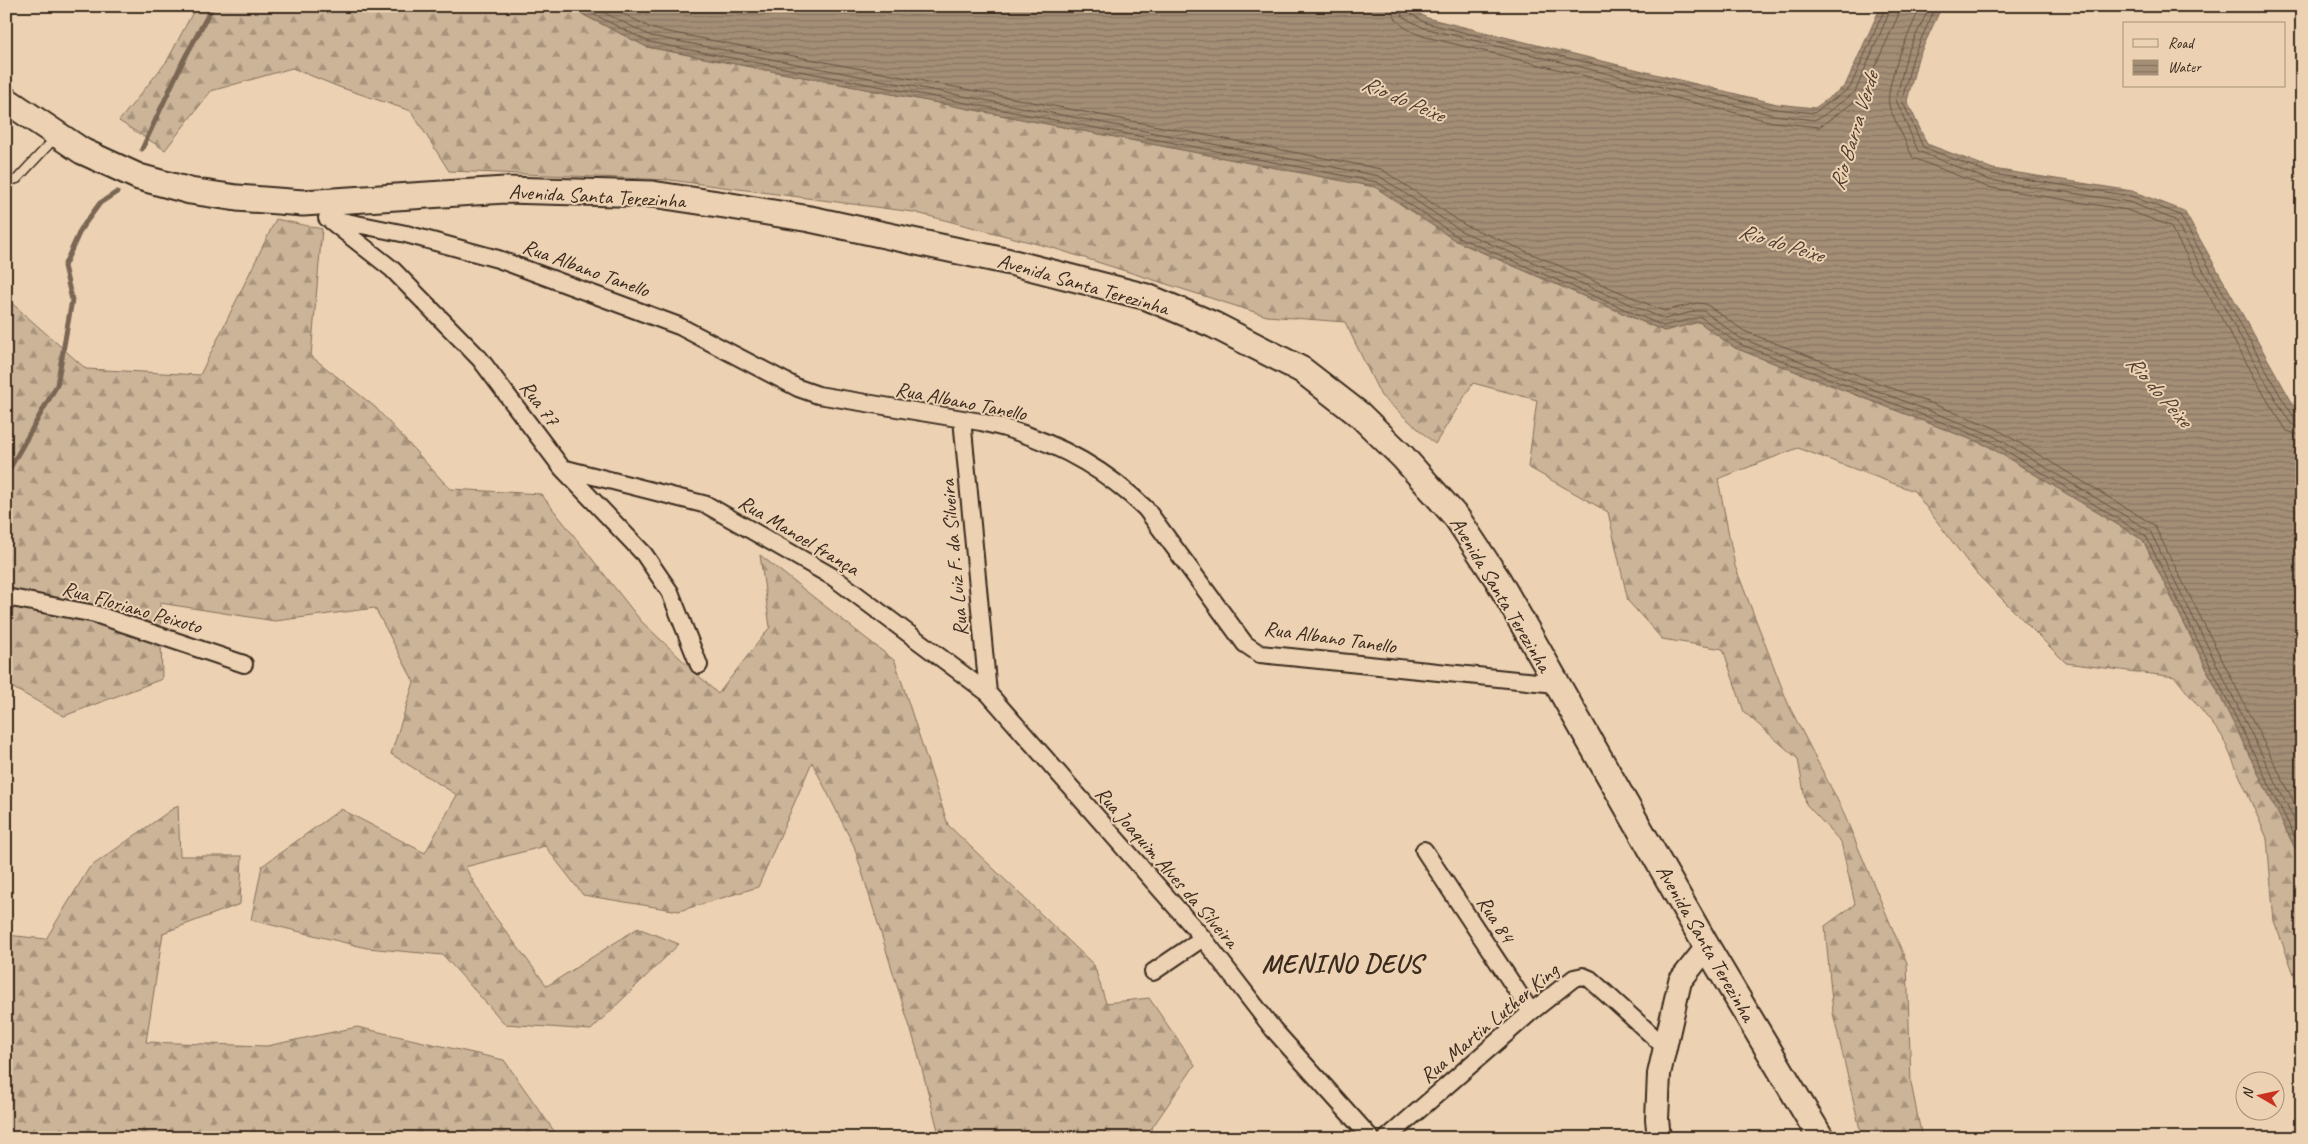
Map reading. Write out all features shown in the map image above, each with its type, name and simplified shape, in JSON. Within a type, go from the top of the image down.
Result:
[{"type":"main road","name":"Avenida Santa Terezinha","points":[[6,100],[82,151],[139,177],[199,192],[237,198],[303,203],[505,190],[652,194],[810,219],[1010,262],[1147,297],[1214,326],[1302,370],[1360,416],[1404,457],[1457,518],[1498,580],[1708,947],[1821,1138]]},
{"type":"street","name":"Rua 77","points":[[303,203],[327,218],[392,269],[480,359],[562,468],[644,554],[670,592],[699,665]]},
{"type":"street","name":"Rua Albano Tanello","points":[[327,218],[406,234],[498,258],[678,326],[798,388],[818,395],[1004,427],[1057,445],[1094,467],[1132,494],[1146,509],[1245,644],[1260,654],[1556,684]]},
{"type":"street","name":"Rua Luiz F. da Silveira","points":[[962,419],[988,693]]},
{"type":"street","name":"Rua Manoel frança","points":[[562,468],[707,505],[833,576],[988,693]]},
{"type":"street","name":"Rua Floriano Peixoto","points":[[6,598],[95,614],[244,664]]},
{"type":"street","name":"Rua Joaquim Alves da Silveira","points":[[988,693],[1203,938],[1273,1029],[1371,1138]]},
{"type":"street","name":"Rua 84","points":[[1424,850],[1532,1012]]},
{"type":"street","points":[[1153,972],[1203,938]]},
{"type":"street","points":[[1659,1138],[1657,1119],[1659,1074],[1680,981],[1708,947]]},
{"type":"street","name":"Rua Martin Luther King","points":[[1387,1138],[1574,978],[1583,976],[1590,979],[1665,1047]]},
{"type":"lane","points":[[6,182],[17,179],[58,135]]},
{"type":"green space","points":[[180,6],[566,6],[647,47],[1375,187],[1456,241],[1664,331],[1699,322],[1735,348],[1988,446],[2143,540],[2295,848],[2302,867],[2302,995],[2274,921],[2267,838],[2222,736],[2175,677],[2066,663],[1976,573],[1914,491],[1798,448],[1718,479],[1735,566],[1789,706],[1841,807],[1907,963],[1911,1083],[1922,1138],[1862,1138],[1833,1013],[1825,926],[1855,904],[1841,842],[1806,804],[1798,759],[1744,712],[1723,649],[1662,639],[1628,601],[1608,512],[1528,467],[1537,400],[1473,383],[1435,444],[1381,396],[1345,322],[1267,316],[1053,248],[913,212],[670,180],[449,171],[411,111],[339,87],[292,68],[211,91],[165,150],[119,121],[167,61],[193,12]]},
{"type":"green space","points":[[276,219],[322,229],[311,356],[375,407],[450,489],[541,494],[641,621],[718,694],[770,627],[760,555],[895,661],[948,825],[1094,965],[1106,1003],[1149,998],[1195,1065],[1145,1138],[940,1138],[917,1050],[854,846],[812,762],[758,887],[679,911],[583,895],[545,846],[465,867],[489,909],[547,986],[638,928],[679,944],[591,1030],[505,1024],[443,955],[367,948],[251,920],[262,866],[341,809],[425,853],[457,795],[391,754],[414,682],[375,608],[275,621],[160,603],[162,679],[64,716],[6,684],[6,298],[86,369],[200,375]]},
{"type":"green space","points":[[178,805],[180,856],[242,856],[240,904],[163,933],[146,1042],[267,1046],[357,1027],[504,1060],[559,1138],[6,1138],[6,935],[46,939],[89,868]]},
{"type":"water","points":[[566,6],[1407,6],[1427,18],[1777,104],[1815,108],[1845,86],[1881,6],[1942,6],[1918,58],[1907,101],[1927,144],[1993,169],[2132,191],[2184,211],[2302,420],[2302,867],[2295,848],[2143,540],[1988,446],[1735,348],[1699,322],[1664,331],[1456,241],[1375,187],[647,47]]},
{"type":"waterway","points":[[142,149],[183,61],[213,6]]},
{"type":"waterway","points":[[6,475],[57,385],[72,300],[64,266],[81,229],[100,203],[117,192]]},
{"type":"district","name":"MENINO DEUS","points":[[1342,963]]},
{"type":"water label","name":"Rio do Peixe","points":[[1403,99]]},
{"type":"water label","name":"Rio Barra Verde","points":[[1854,131]]},
{"type":"water label","name":"Rio do Peixe","points":[[1781,243]]},
{"type":"water label","name":"Rio do Peixe","points":[[2159,391]]}]
